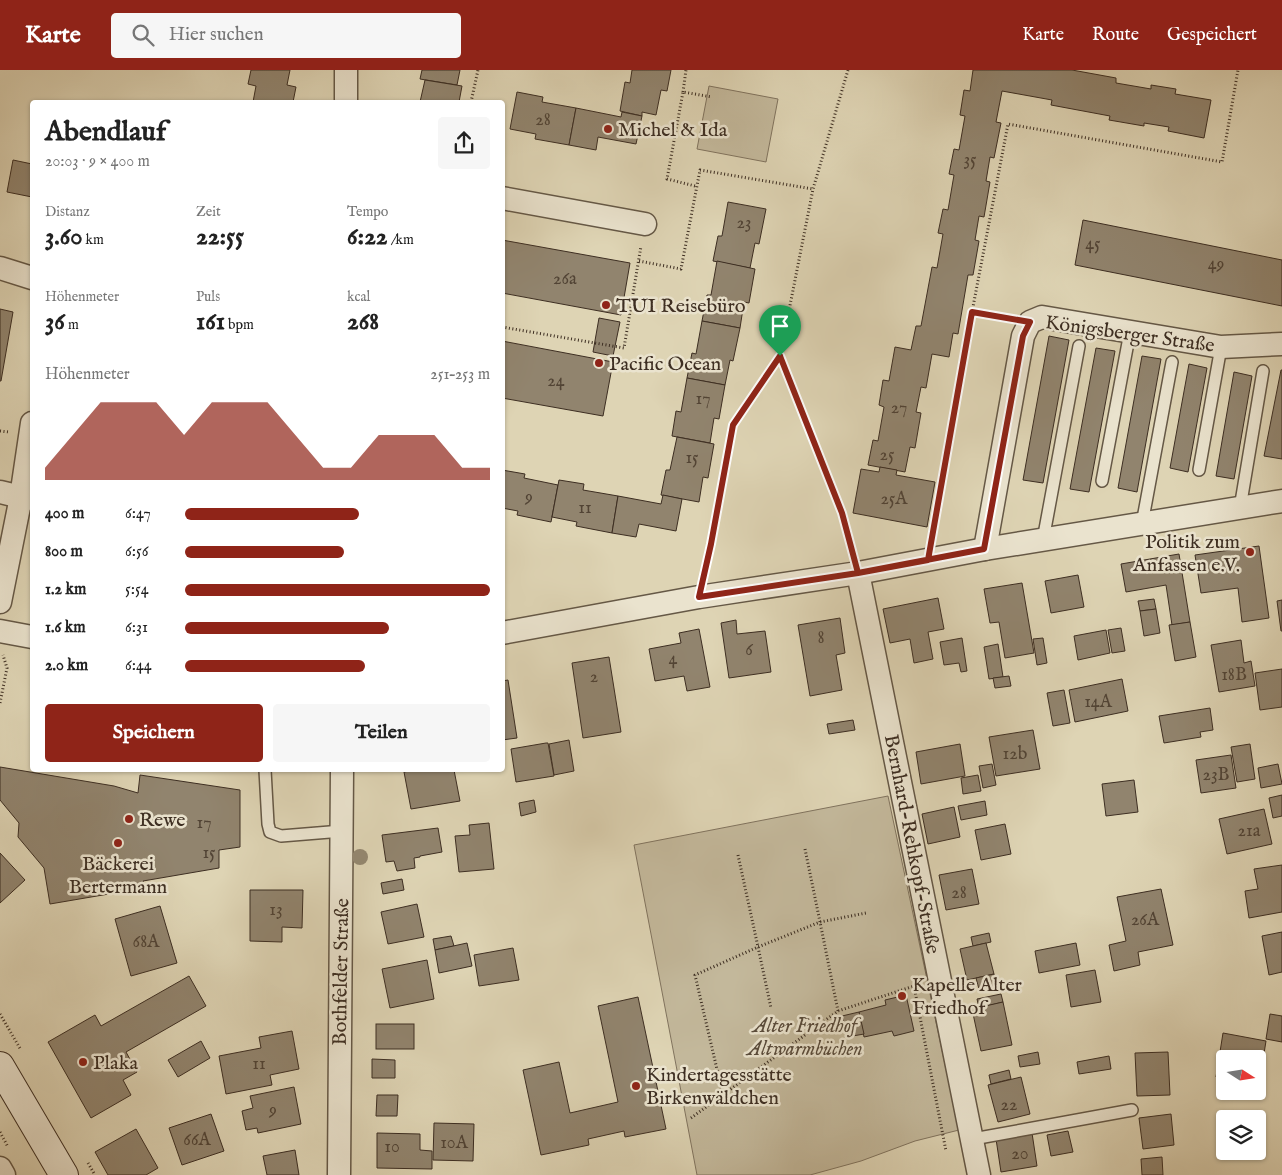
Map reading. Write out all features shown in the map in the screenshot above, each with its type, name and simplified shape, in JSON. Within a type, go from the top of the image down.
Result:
[{"type":"main road","points":[[0,1066],[64,1175]]},
{"type":"street","points":[[346,70],[346,100]]},
{"type":"street","points":[[505,199],[645,224]]},
{"type":"street","points":[[0,268],[30,277]]},
{"type":"street","name":"Königsberger Straße","points":[[984,549],[1023,336],[1030,322],[1042,317],[1221,347],[1282,344]]},
{"type":"street","points":[[0,602],[30,433]]},
{"type":"street","points":[[505,632],[699,597],[858,573],[984,549],[1282,501]]},
{"type":"street","name":"Bernhard-Rehkopf-Straße","points":[[858,573],[979,1175]]},
{"type":"street","points":[[0,631],[30,637]]},
{"type":"street","name":"Bothfelder Straße","points":[[339,1175],[342,772]]},
{"type":"street","points":[[0,1168],[4,1175]]},
{"type":"lane","points":[[1102,481],[1130,332]]},
{"type":"lane","points":[[1043,540],[1079,346]]},
{"type":"lane","points":[[1199,470],[1221,347]]},
{"type":"lane","points":[[1142,524],[1172,362]]},
{"type":"lane","points":[[1240,508],[1263,371]]},
{"type":"lane","points":[[265,772],[270,832],[281,836],[342,831]]},
{"type":"lane","points":[[973,1139],[1132,1110]]},
{"type":"path","points":[[471,100],[478,70]]},
{"type":"path","points":[[686,70],[667,180],[696,186]]},
{"type":"path","points":[[699,597],[733,425],[780,356],[813,189],[848,70]]},
{"type":"path","points":[[928,560],[1008,124],[1222,162],[1238,70]]},
{"type":"path","points":[[683,92],[712,98]]},
{"type":"path","points":[[639,260],[681,269],[700,170],[813,189]]},
{"type":"path","points":[[505,327],[624,348],[645,224]]},
{"type":"path","points":[[972,312],[1030,322]]},
{"type":"path","points":[[780,356],[842,513],[858,573]]},
{"type":"path","points":[[0,703],[7,668],[2,654]]},
{"type":"path","points":[[805,849],[838,1010]]},
{"type":"path","points":[[738,855],[771,1008]]},
{"type":"path","points":[[723,1094],[695,975],[820,922],[866,914]]},
{"type":"path","points":[[691,1118],[838,1010],[914,986],[946,1151]]},
{"type":"green space","points":[[709,86],[778,99],[766,162],[697,149]]},
{"type":"green space","name":"Alter Friedhof Altwarmbüchen","points":[[888,796],[959,1130],[915,1141],[861,1161],[810,1175],[697,1175],[634,845]]},
{"type":"building","points":[[251,70],[290,70],[287,85],[296,87],[293,100],[253,100],[256,86],[248,84]]},
{"type":"building","points":[[422,70],[460,70],[457,85],[420,79]]},
{"type":"building","points":[[632,70],[671,70],[667,91],[661,90],[656,115],[642,112],[642,116],[620,111],[625,82],[630,83]]},
{"type":"building","points":[[973,70],[1072,70],[1116,78],[1116,83],[1151,89],[1151,85],[1176,89],[1175,94],[1211,100],[1204,138],[1168,131],[1169,127],[1144,123],[1144,126],[1109,120],[1110,116],[1051,105],[1052,100],[1002,91],[996,122],[1001,123],[994,158],[990,157],[986,181],[990,182],[984,217],[979,216],[975,240],[979,241],[973,275],[968,275],[958,334],[953,333],[949,357],[932,354],[926,388],[921,387],[916,412],[921,413],[915,448],[910,447],[905,472],[868,465],[873,440],[878,441],[884,407],[879,405],[883,380],[889,381],[895,347],[911,350],[916,326],[921,326],[932,267],[937,268],[943,234],[938,233],[943,209],[948,210],[954,175],[949,174],[954,149],[959,150],[965,116],[960,115],[964,90],[970,91]]},
{"type":"building","points":[[425,80],[462,86],[459,100],[420,100]]},
{"type":"building","points":[[517,92],[543,97],[542,102],[576,108],[569,145],[535,139],[536,134],[510,129]]},
{"type":"building","points":[[576,108],[621,117],[622,112],[642,116],[636,144],[598,137],[596,150],[569,145]]},
{"type":"building","points":[[13,160],[30,164],[30,197],[7,192]]},
{"type":"building","points":[[728,202],[766,209],[759,244],[755,243],[750,268],[713,261],[718,236],[722,236]]},
{"type":"building","points":[[1083,220],[1282,260],[1282,306],[1075,265]]},
{"type":"building","points":[[505,241],[630,263],[621,315],[505,294]]},
{"type":"building","points":[[717,261],[755,269],[749,303],[744,302],[740,328],[702,321],[707,295],[711,295]]},
{"type":"building","points":[[0,309],[13,312],[1,381],[0,381]]},
{"type":"building","points":[[599,318],[620,322],[613,356],[593,352]]},
{"type":"building","points":[[702,321],[740,328],[733,361],[730,360],[725,385],[687,378],[692,353],[696,354]]},
{"type":"building","points":[[1049,336],[1069,340],[1043,483],[1023,480]]},
{"type":"building","points":[[505,342],[613,362],[603,416],[505,399]]},
{"type":"building","points":[[1096,348],[1115,351],[1089,492],[1070,489]]},
{"type":"building","points":[[1142,356],[1161,359],[1137,492],[1118,488]]},
{"type":"building","points":[[1189,364],[1207,368],[1188,472],[1170,468]]},
{"type":"building","points":[[1282,370],[1282,459],[1264,456]]},
{"type":"building","points":[[1234,372],[1252,376],[1234,479],[1216,476]]},
{"type":"building","points":[[687,378],[725,385],[719,419],[714,418],[710,443],[672,436],[676,411],[681,412]]},
{"type":"building","points":[[677,437],[714,444],[708,478],[703,477],[699,502],[661,495],[666,470],[670,470]]},
{"type":"building","points":[[880,467],[897,470],[896,475],[935,482],[927,527],[853,513],[861,469],[879,472]]},
{"type":"building","points":[[505,471],[525,474],[524,478],[558,485],[551,522],[517,515],[518,511],[505,509]]},
{"type":"building","points":[[559,480],[584,484],[583,490],[618,496],[612,533],[576,526],[577,522],[552,517]]},
{"type":"building","points":[[663,495],[682,499],[676,531],[639,524],[636,537],[612,533],[618,496],[661,504]]},
{"type":"building","points":[[1259,546],[1269,618],[1242,622],[1238,588],[1201,593],[1195,555]]},
{"type":"building","points":[[1179,554],[1190,622],[1172,625],[1166,585],[1126,592],[1121,564]]},
{"type":"building","points":[[1078,575],[1084,607],[1051,613],[1045,581]]},
{"type":"building","points":[[1022,583],[1034,653],[1005,658],[999,622],[990,623],[984,589]]},
{"type":"building","points":[[938,598],[944,629],[928,632],[933,659],[914,663],[910,639],[890,643],[883,609]]},
{"type":"building","points":[[1154,599],[1156,609],[1140,611],[1138,601]]},
{"type":"building","points":[[1282,600],[1282,631],[1281,631],[1277,601]]},
{"type":"building","points":[[1156,609],[1160,633],[1144,636],[1140,611]]},
{"type":"building","points":[[840,618],[845,653],[836,655],[842,690],[810,696],[798,625]]},
{"type":"building","points":[[736,620],[737,634],[765,631],[771,672],[729,678],[721,623]]},
{"type":"building","points":[[1190,622],[1196,657],[1175,661],[1169,625]]},
{"type":"building","points":[[1121,628],[1125,651],[1112,653],[1108,630]]},
{"type":"building","points":[[699,629],[710,687],[687,691],[684,676],[655,681],[649,649],[681,643],[679,633]]},
{"type":"building","points":[[1106,630],[1110,653],[1078,660],[1074,636]]},
{"type":"building","points":[[962,638],[967,671],[961,672],[959,663],[944,665],[940,642]]},
{"type":"building","points":[[1043,638],[1047,663],[1037,665],[1033,639]]},
{"type":"building","points":[[1241,640],[1244,663],[1251,661],[1255,686],[1219,692],[1211,645]]},
{"type":"building","points":[[998,644],[1003,677],[989,679],[984,647]]},
{"type":"building","points":[[609,657],[621,732],[583,738],[572,663]]},
{"type":"building","points":[[1282,669],[1282,707],[1260,710],[1255,673]]},
{"type":"building","points":[[1009,676],[1011,686],[995,688],[993,678]]},
{"type":"building","points":[[1122,679],[1128,711],[1075,722],[1069,690]]},
{"type":"building","points":[[505,680],[508,680],[517,738],[505,740]]},
{"type":"building","points":[[1064,690],[1070,723],[1053,726],[1047,693]]},
{"type":"building","points":[[1210,708],[1213,730],[1200,732],[1201,737],[1164,743],[1159,716]]},
{"type":"building","points":[[853,720],[855,730],[829,734],[827,724]]},
{"type":"building","points":[[1033,730],[1040,769],[996,776],[989,737]]},
{"type":"building","points":[[569,740],[574,771],[554,775],[549,744]]},
{"type":"building","points":[[548,743],[554,776],[516,782],[511,749]]},
{"type":"building","points":[[960,744],[965,776],[921,784],[916,752]]},
{"type":"building","points":[[1250,744],[1255,779],[1237,782],[1231,747]]},
{"type":"building","points":[[1231,755],[1236,788],[1201,793],[1196,760]]},
{"type":"building","points":[[992,764],[996,785],[983,788],[979,766]]},
{"type":"building","points":[[1278,764],[1282,784],[1261,788],[1258,768]]},
{"type":"building","points":[[0,767],[114,786],[138,793],[140,775],[240,790],[240,847],[219,850],[219,868],[143,881],[144,888],[50,904],[44,868],[18,837],[19,823],[0,800]]},
{"type":"building","points":[[404,772],[454,772],[460,801],[411,809]]},
{"type":"building","points":[[978,775],[981,791],[963,794],[961,778]]},
{"type":"building","points":[[1134,780],[1138,812],[1106,816],[1102,784]]},
{"type":"building","points":[[1282,795],[1282,816],[1273,818],[1269,798]]},
{"type":"building","points":[[534,800],[536,812],[521,816],[519,803]]},
{"type":"building","points":[[985,801],[987,815],[961,820],[958,806]]},
{"type":"building","points":[[954,807],[960,837],[928,844],[922,814]]},
{"type":"building","points":[[1264,809],[1272,844],[1227,854],[1219,819]]},
{"type":"building","points":[[489,823],[494,869],[459,872],[455,836],[470,835],[469,825]]},
{"type":"building","points":[[1005,824],[1011,854],[981,860],[975,830]]},
{"type":"building","points":[[438,828],[442,852],[414,858],[415,868],[397,871],[394,861],[386,862],[382,835]]},
{"type":"building","points":[[0,853],[25,880],[0,903]]},
{"type":"building","points":[[1282,865],[1282,912],[1249,918],[1245,891],[1258,889],[1254,869]]},
{"type":"building","points":[[972,869],[979,904],[946,910],[939,875]]},
{"type":"building","points":[[402,879],[404,890],[383,894],[381,883]]},
{"type":"building","points":[[1161,889],[1173,945],[1138,952],[1140,965],[1114,971],[1109,945],[1126,941],[1117,897]]},
{"type":"building","points":[[250,890],[303,890],[302,928],[282,927],[282,942],[250,941]]},
{"type":"building","points":[[417,904],[424,937],[388,944],[381,912]]},
{"type":"building","points":[[160,906],[177,963],[131,976],[115,919]]},
{"type":"building","points":[[1282,932],[1282,972],[1269,975],[1262,936]]},
{"type":"building","points":[[989,933],[991,942],[973,946],[971,937]]},
{"type":"building","points":[[451,936],[454,946],[435,950],[433,939]]},
{"type":"building","points":[[467,943],[472,966],[439,973],[435,950]]},
{"type":"building","points":[[986,943],[994,974],[967,980],[960,949]]},
{"type":"building","points":[[1076,943],[1080,965],[1039,973],[1035,951]]},
{"type":"building","points":[[513,948],[519,980],[479,986],[474,955]]},
{"type":"building","points":[[427,960],[434,999],[390,1008],[382,969]]},
{"type":"building","points":[[1095,970],[1101,1002],[1071,1007],[1066,975]]},
{"type":"building","points":[[994,974],[996,985],[979,989],[976,978]]},
{"type":"building","points":[[189,976],[206,1006],[126,1052],[137,1072],[123,1080],[131,1095],[91,1118],[48,1042],[95,1015],[101,1026]]},
{"type":"building","points":[[1001,994],[1003,1002],[979,1008],[977,999]]},
{"type":"building","points":[[906,995],[914,1031],[894,1036],[892,1031],[864,1037],[859,1012],[886,1005],[885,1000]]},
{"type":"building","name":"Kindertagesstätte Birkenwäldchen","points":[[638,997],[666,1129],[625,1137],[624,1131],[588,1139],[589,1145],[541,1155],[523,1070],[559,1062],[570,1113],[618,1102],[598,1006]]},
{"type":"building","points":[[1003,1002],[1012,1045],[981,1051],[972,1009]]},
{"type":"building","points":[[859,1012],[864,1034],[847,1037],[842,1016]]},
{"type":"building","points":[[1270,1014],[1282,1016],[1282,1042],[1266,1039]]},
{"type":"building","points":[[376,1024],[414,1024],[414,1049],[376,1049]]},
{"type":"building","points":[[292,1031],[299,1069],[270,1075],[272,1085],[226,1094],[219,1056],[261,1048],[259,1037]]},
{"type":"building","points":[[1223,1033],[1266,1041],[1265,1050],[1220,1050]]},
{"type":"building","points":[[201,1041],[210,1058],[178,1077],[168,1060]]},
{"type":"building","points":[[1038,1052],[1040,1064],[1020,1067],[1018,1056]]},
{"type":"building","points":[[1168,1052],[1170,1095],[1137,1096],[1135,1053]]},
{"type":"building","points":[[1109,1056],[1111,1069],[1079,1074],[1077,1062]]},
{"type":"building","points":[[372,1059],[395,1060],[395,1078],[372,1078]]},
{"type":"building","points":[[1009,1070],[1011,1079],[991,1084],[989,1075]]},
{"type":"building","points":[[1021,1077],[1030,1114],[998,1122],[988,1085]]},
{"type":"building","points":[[294,1087],[301,1124],[258,1133],[257,1128],[246,1130],[242,1111],[253,1108],[250,1096]]},
{"type":"building","points":[[377,1095],[398,1095],[397,1116],[376,1116]]},
{"type":"building","points":[[211,1114],[224,1151],[182,1165],[169,1128]]},
{"type":"building","points":[[1171,1114],[1174,1145],[1143,1149],[1139,1118]]},
{"type":"building","points":[[434,1123],[474,1124],[473,1161],[433,1160]]},
{"type":"building","points":[[136,1129],[158,1168],[146,1175],[108,1175],[95,1152]]},
{"type":"building","points":[[1068,1131],[1073,1152],[1051,1156],[1047,1135]]},
{"type":"building","points":[[377,1133],[420,1134],[420,1150],[432,1151],[432,1169],[377,1168]]},
{"type":"building","points":[[1032,1133],[1037,1166],[1001,1172],[996,1139]]},
{"type":"building","points":[[295,1150],[299,1175],[267,1175],[263,1156]]},
{"type":"building","points":[[1162,1157],[1163,1175],[1142,1175],[1141,1159]]},
{"type":"place","name":"Michel & Ida","points":[[608,129]]},
{"type":"place","name":"TUI Reisebüro","points":[[606,305]]},
{"type":"place","name":"Pacific Ocean","points":[[599,363]]},
{"type":"place","name":"Politik zum Anfassen e.V.","points":[[1250,552]]},
{"type":"place","name":"Rewe","points":[[129,819]]},
{"type":"place","name":"Bäckerei Bertermann","points":[[118,843]]},
{"type":"place","name":"Kapelle Alter Friedhof","points":[[902,996]]},
{"type":"place","name":"Plaka","points":[[83,1062]]},
{"type":"place","name":"Kindertagesstätte Birkenwäldchen","points":[[636,1086]]},
{"type":"route","points":[[780,356],[733,425],[699,597],[858,573],[928,560],[972,312],[1030,322],[1023,336],[984,549],[928,560],[858,573],[842,513],[780,356]]}]
